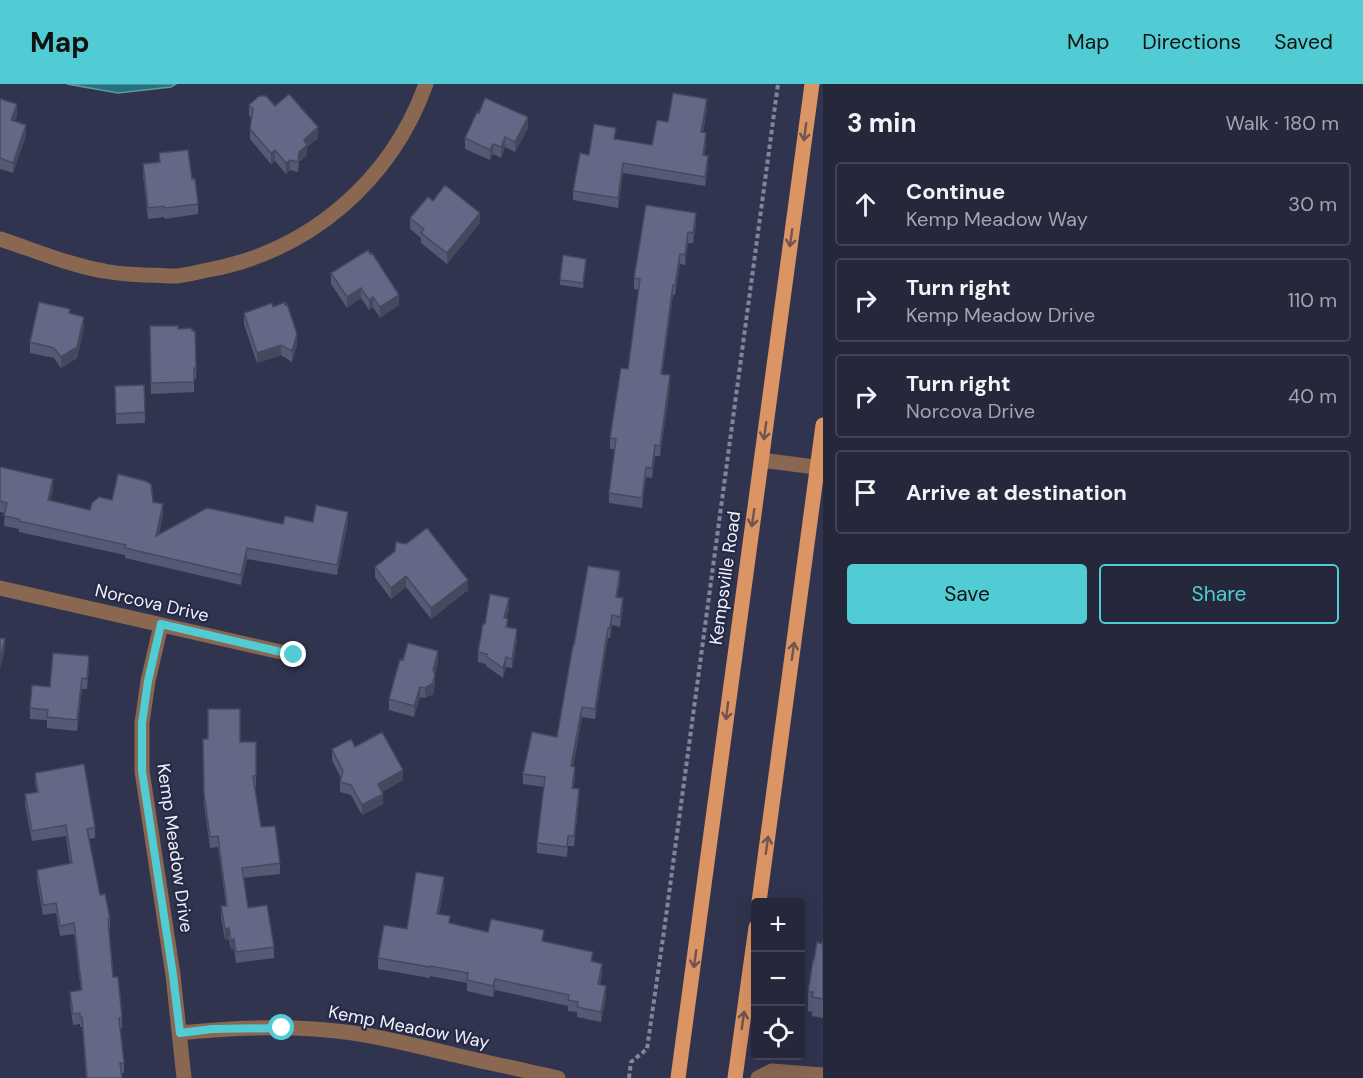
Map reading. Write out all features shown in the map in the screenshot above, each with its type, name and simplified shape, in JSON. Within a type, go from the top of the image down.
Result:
[{"type":"main road","name":"Kempsville Road","points":[[678,1078],[812,84]]},
{"type":"main road","points":[[760,898],[820,468],[823,425]]},
{"type":"main road","points":[[735,1078],[753,952]]},
{"type":"street","points":[[0,239],[87,267],[130,274],[178,276],[229,266],[256,257],[311,230],[357,193],[396,145],[412,117],[426,84]]},
{"type":"street","points":[[761,460],[820,468]]},
{"type":"street","name":"Norcova Drive","points":[[0,588],[294,655]]},
{"type":"street","name":"Kemp Meadow Drive","points":[[161,624],[148,681],[142,723],[142,771],[173,975],[184,1078]]},
{"type":"street","name":"Kemp Meadow Way","points":[[180,1033],[212,1029],[282,1028],[354,1033],[558,1078]]},
{"type":"street","points":[[758,1078],[772,1071],[823,1075]]},
{"type":"path","points":[[629,1078],[631,1062],[647,1049],[778,84]]},
{"type":"shaded area","points":[[67,84],[176,84],[171,87],[118,93]]},
{"type":"building","points":[[673,93],[707,99],[701,132],[706,133],[703,155],[708,156],[705,177],[623,163],[618,198],[573,191],[580,153],[589,155],[594,124],[616,128],[614,139],[652,145],[657,120],[668,122]]},
{"type":"building","points":[[289,94],[318,127],[304,140],[307,145],[299,152],[298,162],[290,160],[286,163],[275,150],[271,153],[250,129],[253,109],[249,105],[259,96],[266,96],[275,106]]},
{"type":"building","points":[[485,98],[528,117],[515,142],[505,137],[501,147],[493,144],[490,150],[465,138]]},
{"type":"building","points":[[0,99],[17,104],[11,120],[26,125],[13,163],[0,158]]},
{"type":"building","points":[[188,150],[198,204],[148,208],[143,164],[160,162],[159,153]]},
{"type":"building","points":[[445,185],[480,213],[447,253],[421,233],[424,229],[410,218],[428,197],[433,201]]},
{"type":"building","points":[[646,205],[696,213],[693,233],[688,232],[685,255],[680,254],[675,285],[673,285],[661,374],[670,375],[660,446],[655,445],[652,468],[646,467],[642,498],[609,493],[616,439],[610,438],[621,368],[628,369],[640,279],[634,278]]},
{"type":"building","points":[[368,250],[399,295],[380,307],[373,297],[369,300],[361,288],[347,297],[331,273]]},
{"type":"building","points":[[563,255],[586,259],[583,283],[560,280]]},
{"type":"building","points":[[39,302],[70,309],[69,313],[84,317],[77,347],[61,357],[54,348],[30,342]]},
{"type":"building","points":[[285,302],[297,334],[292,351],[281,345],[257,353],[244,313],[272,303],[273,307]]},
{"type":"building","points":[[150,326],[178,326],[178,329],[192,328],[192,331],[195,331],[194,382],[151,383]]},
{"type":"building","points":[[144,385],[145,412],[116,414],[115,386]]},
{"type":"building","points":[[0,467],[53,479],[48,500],[90,510],[92,503],[99,497],[112,500],[118,474],[145,481],[151,484],[153,502],[163,504],[156,536],[207,508],[283,524],[285,516],[313,522],[316,505],[348,512],[337,565],[247,548],[241,575],[125,548],[126,545],[19,521],[19,519],[4,516],[7,503],[0,501]]},
{"type":"building","points":[[427,528],[468,580],[431,608],[406,576],[391,588],[375,567],[395,551],[396,542],[406,544]]},
{"type":"building","points":[[588,566],[620,571],[616,597],[623,598],[620,617],[612,615],[610,628],[608,628],[595,709],[582,707],[571,766],[575,767],[572,788],[579,789],[574,836],[568,836],[567,847],[537,843],[545,777],[523,774],[532,732],[557,737]]},
{"type":"building","points":[[490,594],[509,598],[504,618],[508,619],[506,627],[517,629],[512,659],[506,657],[503,668],[486,656],[487,654],[478,652]]},
{"type":"building","points":[[0,638],[5,639],[0,659]]},
{"type":"building","points":[[408,643],[438,651],[433,670],[435,674],[433,683],[425,688],[420,687],[414,706],[389,699],[400,659],[403,660]]},
{"type":"building","points":[[53,653],[89,656],[87,679],[82,678],[77,720],[47,717],[48,710],[30,708],[32,685],[50,687]]},
{"type":"building","points":[[208,709],[240,709],[240,742],[256,742],[256,776],[253,776],[261,827],[275,826],[280,863],[242,868],[248,908],[267,905],[274,947],[236,952],[229,928],[225,929],[221,906],[227,906],[218,836],[210,837],[204,793],[203,739],[208,739]]},
{"type":"building","points":[[382,732],[403,770],[378,784],[383,794],[362,805],[351,785],[340,782],[343,771],[332,749],[351,739],[355,747]]},
{"type":"building","points":[[84,764],[95,827],[87,829],[100,895],[105,894],[110,919],[108,919],[113,977],[118,977],[122,1017],[119,1018],[124,1063],[120,1063],[122,1078],[87,1078],[82,1017],[80,1013],[73,1014],[70,992],[82,990],[74,923],[60,926],[56,903],[43,905],[37,870],[72,863],[66,825],[32,831],[25,794],[38,792],[35,773]]},
{"type":"building","points":[[416,872],[444,877],[437,914],[450,916],[449,923],[488,932],[491,919],[544,930],[542,941],[593,952],[591,961],[602,964],[598,984],[606,986],[601,1012],[577,1007],[578,1002],[568,1000],[569,995],[495,979],[493,986],[467,980],[468,973],[378,958],[384,925],[407,929]]},
{"type":"building","points":[[823,939],[823,999],[812,997],[813,992],[808,992],[817,942],[822,944]]},
{"type":"route","points":[[282,1028],[212,1029],[180,1033],[142,771],[142,723],[148,681],[161,624],[294,655]]}]
